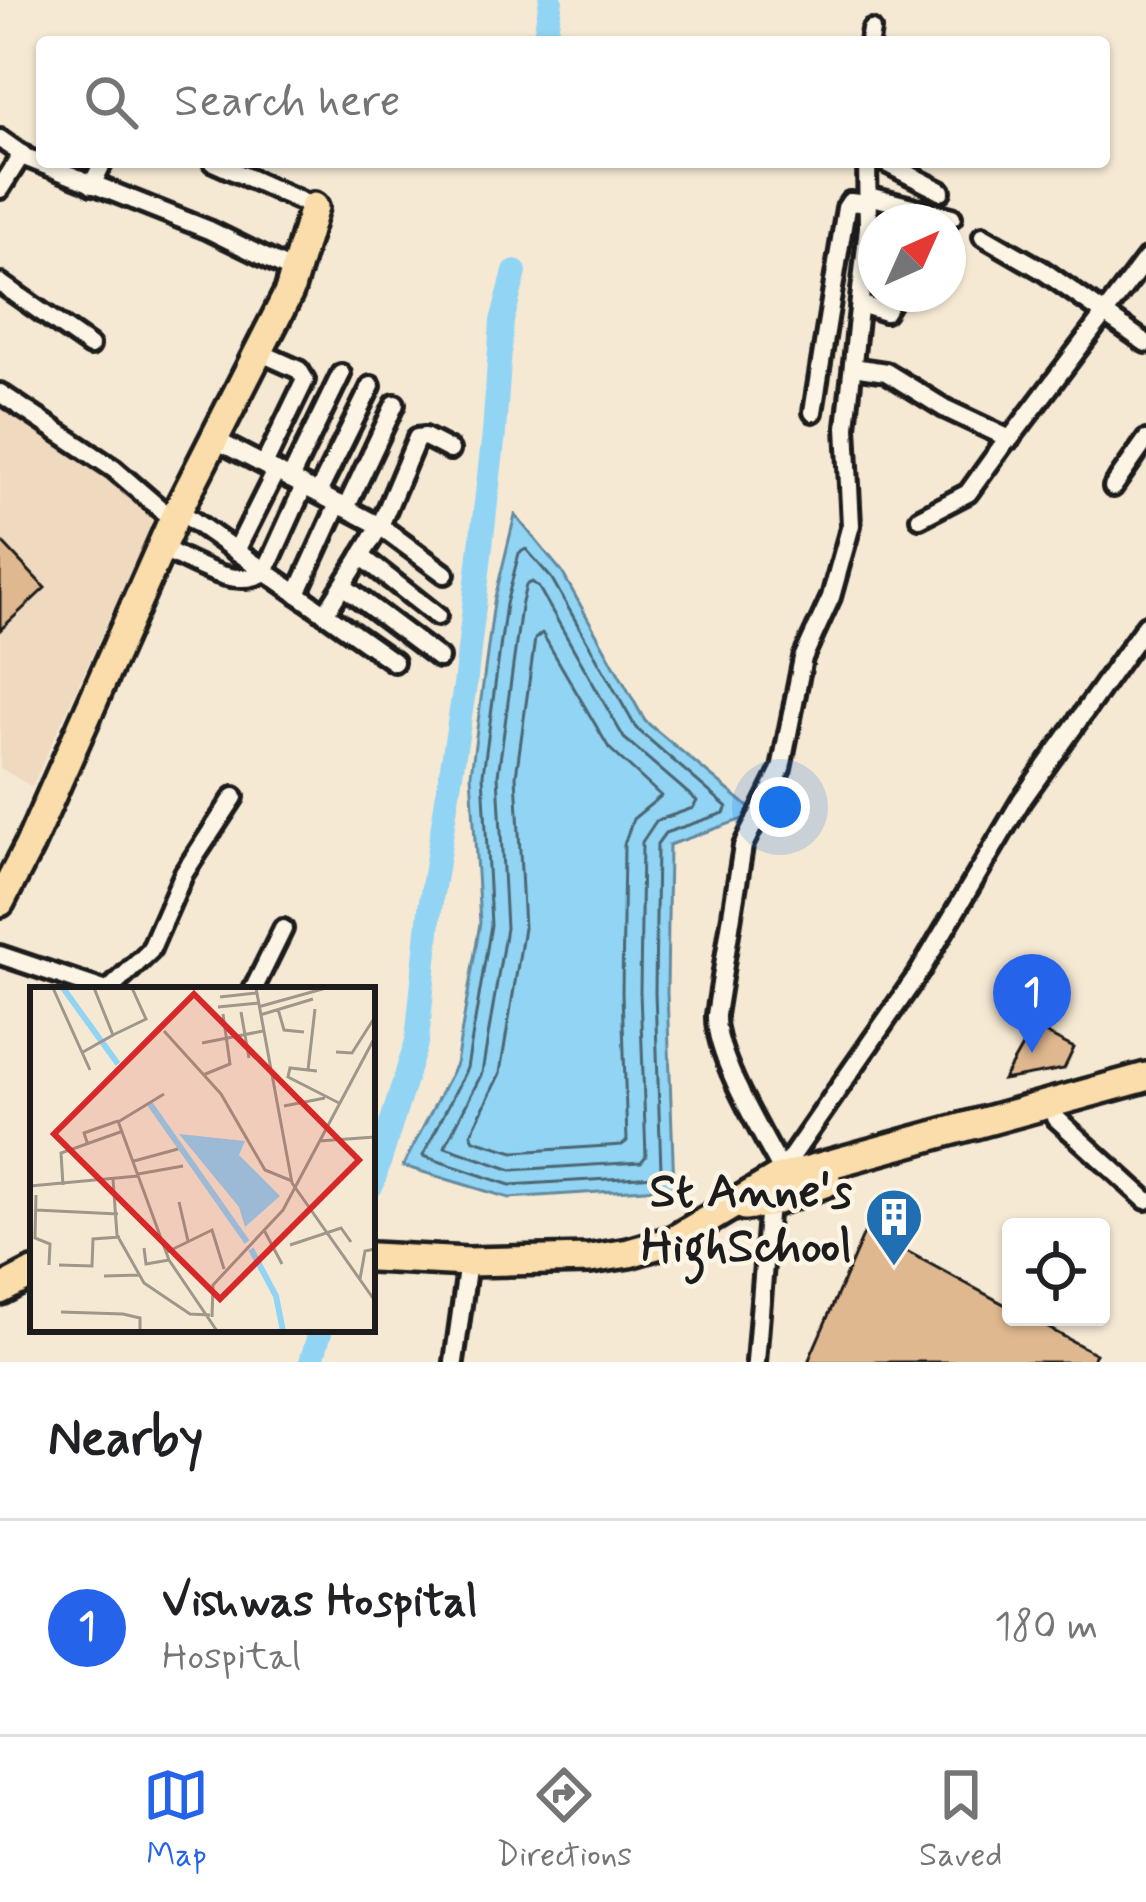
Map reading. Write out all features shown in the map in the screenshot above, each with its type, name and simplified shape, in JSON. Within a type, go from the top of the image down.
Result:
[{"type":"main road","points":[[0,902],[176,515],[290,292],[314,208]]},
{"type":"main road","points":[[375,1257],[468,1262],[629,1253],[674,1240],[776,1184],[819,1184],[1146,1077]]},
{"type":"main road","points":[[1018,1120],[1056,1118],[1146,1096]]},
{"type":"main road","points":[[0,1290],[30,1275]]},
{"type":"street","points":[[0,139],[36,160]]},
{"type":"street","points":[[0,189],[22,154]]},
{"type":"street","points":[[54,168],[208,230],[295,272]]},
{"type":"street","points":[[92,185],[100,168]]},
{"type":"street","points":[[226,168],[314,208]]},
{"type":"street","points":[[867,168],[868,204]]},
{"type":"street","points":[[896,168],[940,191]]},
{"type":"street","points":[[813,412],[846,208],[850,202],[868,200],[888,204]]},
{"type":"street","points":[[983,236],[1042,270],[1146,343]]},
{"type":"street","points":[[920,518],[968,493],[1146,259]]},
{"type":"street","points":[[0,283],[90,346]]},
{"type":"street","points":[[756,1362],[776,1184],[718,1036],[716,1015],[743,846],[782,769],[803,658],[831,597],[850,533],[846,427],[859,312]]},
{"type":"street","points":[[161,548],[238,580],[266,572],[290,479],[305,380],[299,370],[259,352]]},
{"type":"street","points":[[853,367],[886,372],[1007,439]]},
{"type":"street","points":[[290,479],[340,374]]},
{"type":"street","points":[[236,551],[290,479],[371,386]]},
{"type":"street","points":[[0,393],[394,662]]},
{"type":"street","points":[[297,594],[395,404]]},
{"type":"street","points":[[326,614],[380,526],[417,438],[425,437],[450,450]]},
{"type":"street","points":[[214,439],[380,526],[445,574]]},
{"type":"street","points":[[1113,487],[1146,440]]},
{"type":"street","points":[[361,556],[437,616]]},
{"type":"street","points":[[343,586],[439,658]]},
{"type":"street","points":[[776,1184],[920,971],[1021,801],[1146,625]]},
{"type":"street","points":[[110,987],[150,951],[194,856],[234,796]]},
{"type":"street","points":[[254,987],[283,929]]},
{"type":"street","points":[[0,955],[98,987]]},
{"type":"street","points":[[1056,1118],[1146,1200]]},
{"type":"street","points":[[454,1362],[468,1262]]},
{"type":"shaded area","points":[[0,399],[121,486],[154,520],[32,787],[0,768]]},
{"type":"water","points":[[515,515],[562,572],[645,721],[757,814],[669,845],[667,992],[674,1187],[509,1198],[403,1166],[456,1064],[480,923],[471,774],[494,602]]},
{"type":"building","points":[[0,540],[45,588],[0,630]]},
{"type":"building","points":[[1033,1027],[1074,1048],[1064,1069],[1003,1080]]},
{"type":"building","name":"St Anne's HighSchool","points":[[866,1229],[1002,1303],[1002,1326],[1045,1326],[1096,1354],[1091,1362],[808,1362]]},
{"type":"waterway","points":[[545,36],[551,0]]},
{"type":"waterway","points":[[375,1175],[417,1041],[431,900],[465,685],[502,321],[515,272]]},
{"type":"waterway","points":[[311,1362],[320,1332]]},
{"type":"place","name":"Vishwas Hospital","points":[[1032,1053]]},
{"type":"place","name":"St Anne's HighSchool","points":[[894,1268]]}]
